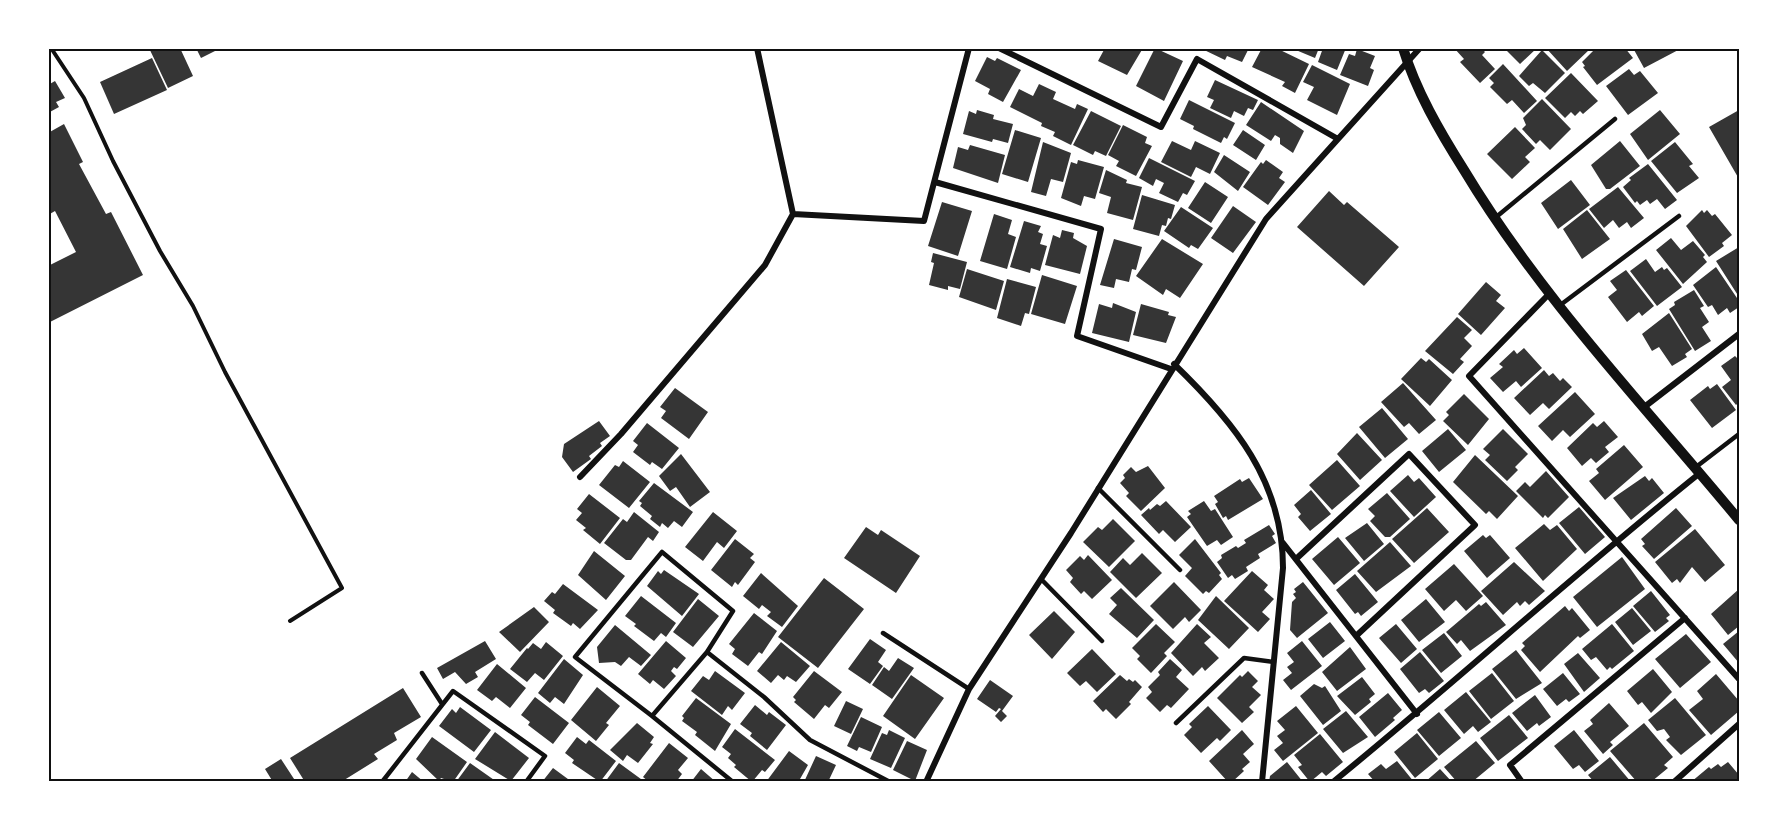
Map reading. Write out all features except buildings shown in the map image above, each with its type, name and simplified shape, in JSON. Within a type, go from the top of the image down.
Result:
[{"type":"street","points":[[580,477],[621,434],[765,265],[793,214],[757,48]]},
{"type":"street","points":[[793,214],[924,221],[969,48]]},
{"type":"street","points":[[999,48],[1161,127],[1197,60],[1338,139]]},
{"type":"street","points":[[1403,48],[1448,145],[1493,219],[1558,307],[1739,520]]},
{"type":"street","points":[[926,782],[969,689],[1041,579],[1266,219],[1420,48]]},
{"type":"street","points":[[935,182],[1101,229],[1077,336],[1173,367],[1202,391],[1247,444],[1270,491],[1282,543],[1274,662],[1262,782]]},
{"type":"street","points":[[1548,294],[1469,376],[1739,679]]},
{"type":"street","points":[[1643,409],[1739,334]]},
{"type":"street","points":[[1296,559],[1409,454],[1475,525],[1356,636]]},
{"type":"street","points":[[1333,782],[1417,714],[1698,471]]},
{"type":"street","points":[[1282,543],[1417,714]]},
{"type":"street","points":[[1522,782],[1510,765],[1685,618]]},
{"type":"street","points":[[1674,782],[1739,724]]},
{"type":"lane","points":[[1493,219],[1616,119]]},
{"type":"lane","points":[[1558,307],[1679,216]]},
{"type":"lane","points":[[1698,471],[1739,434]]},
{"type":"lane","points":[[1098,488],[1180,570]]},
{"type":"lane","points":[[652,716],[707,652],[733,611],[662,552],[575,657],[733,782]]},
{"type":"lane","points":[[1041,579],[1102,641]]},
{"type":"lane","points":[[883,633],[969,689]]},
{"type":"lane","points":[[707,652],[764,697],[810,740],[890,782]]},
{"type":"lane","points":[[1176,723],[1244,658],[1274,662]]},
{"type":"lane","points":[[422,673],[442,704]]},
{"type":"lane","points":[[382,782],[453,691],[545,756],[526,782]]},
{"type":"path","points":[[51,48],[84,98],[113,161],[160,251],[193,306],[225,372],[342,588],[291,621]]}]
